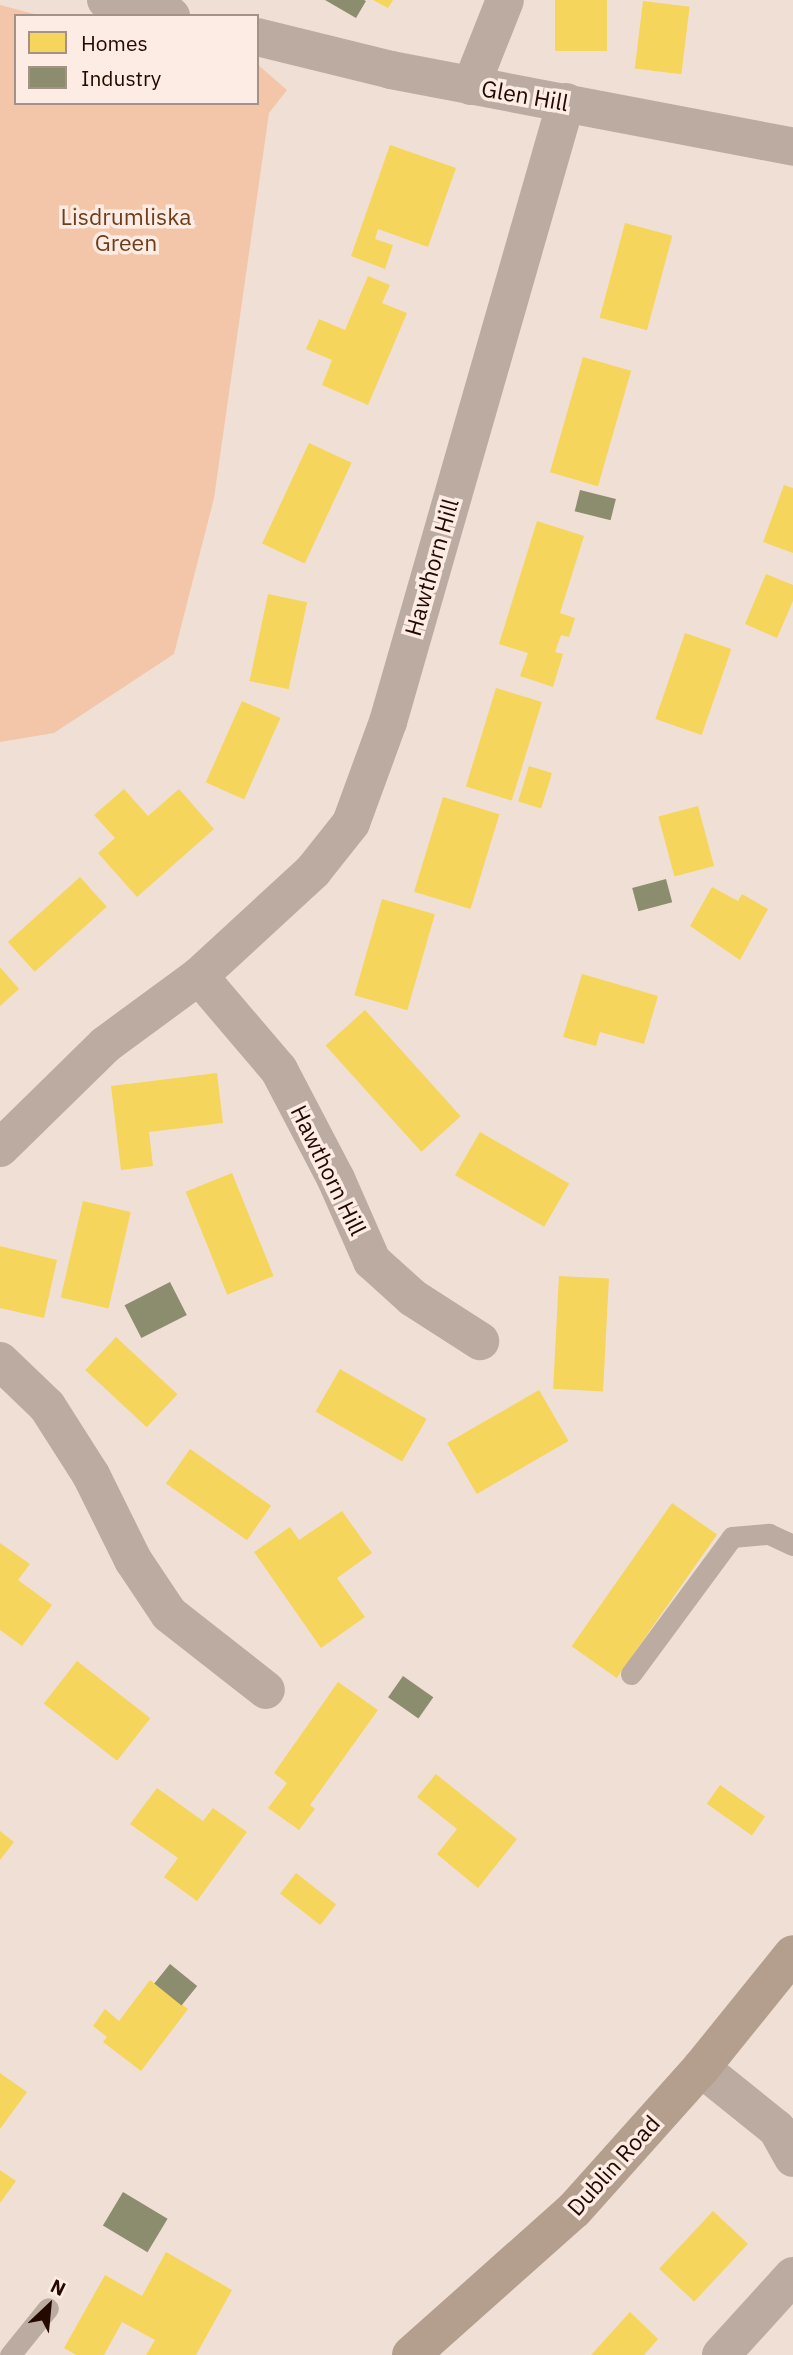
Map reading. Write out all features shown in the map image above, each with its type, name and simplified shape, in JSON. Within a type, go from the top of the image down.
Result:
[{"type":"main road","name":"Dublin Road","points":[[411,2355],[574,2210],[701,2068],[793,1954]]},
{"type":"street","points":[[471,86],[505,0]]},
{"type":"street","name":"Glen Hill","points":[[259,37],[471,86],[793,147]]},
{"type":"street","name":"Hawthorn Hill","points":[[0,1148],[105,1045],[199,976],[313,871],[351,823],[388,722],[566,102]]},
{"type":"street","name":"Hawthorn Hill","points":[[199,976],[279,1070],[336,1179],[372,1261],[414,1298],[480,1341]]},
{"type":"street","points":[[0,1361],[47,1406],[91,1475],[133,1560],[169,1614],[266,1690]]},
{"type":"street","points":[[701,2068],[777,2129],[793,2158]]},
{"type":"street","points":[[721,2355],[793,2276]]},
{"type":"lane","points":[[631,1674],[732,1537],[769,1534],[793,1545]]},
{"type":"lane","points":[[10,2355],[48,2308]]},
{"type":"green space","name":"Lisdrumliska Green","points":[[0,5],[34,14],[14,14],[14,105],[259,105],[259,66],[287,90],[269,113],[214,498],[174,654],[54,733],[0,742]]},
{"type":"building: Homes","points":[[373,0],[393,0],[388,8]]},
{"type":"building: Homes","points":[[555,0],[607,0],[607,51],[555,51]]},
{"type":"building: Homes","points":[[643,1],[690,7],[681,74],[635,68]]},
{"type":"building: Homes","points":[[390,145],[456,168],[428,247],[378,229],[375,239],[393,245],[385,269],[351,256]]},
{"type":"building: Homes","points":[[625,223],[672,236],[647,330],[600,318]]},
{"type":"building: Homes","points":[[368,276],[390,285],[382,303],[407,313],[368,405],[322,385],[332,360],[306,349],[319,319],[345,330]]},
{"type":"building: Homes","points":[[583,357],[631,371],[598,486],[550,472]]},
{"type":"building: Homes","points":[[309,443],[352,463],[305,563],[262,544]]},
{"type":"building: Homes","points":[[784,485],[793,488],[793,553],[763,542]]},
{"type":"building: Homes","points":[[537,521],[584,536],[560,613],[575,618],[569,637],[561,635],[555,652],[563,654],[553,687],[520,676],[528,653],[499,644]]},
{"type":"building: Homes","points":[[766,574],[793,585],[793,601],[777,638],[745,624]]},
{"type":"building: Homes","points":[[268,594],[307,602],[289,689],[249,681]]},
{"type":"building: Homes","points":[[685,633],[731,649],[702,735],[655,719]]},
{"type":"building: Homes","points":[[496,688],[542,702],[512,801],[466,786]]},
{"type":"building: Homes","points":[[242,701],[280,718],[244,799],[206,782]]},
{"type":"building: Homes","points":[[529,766],[552,773],[541,808],[518,801]]},
{"type":"building: Homes","points":[[124,789],[148,816],[179,789],[214,829],[137,897],[98,853],[115,838],[94,815]]},
{"type":"building: Homes","points":[[443,797],[499,814],[470,909],[414,892]]},
{"type":"building: Homes","points":[[698,806],[714,866],[674,876],[658,817]]},
{"type":"building: Homes","points":[[80,877],[107,907],[35,972],[8,942]]},
{"type":"building: Homes","points":[[712,887],[738,901],[742,894],[768,909],[740,960],[690,926]]},
{"type":"building: Homes","points":[[382,899],[435,914],[407,1010],[354,995]]},
{"type":"building: Homes","points":[[0,967],[19,989],[0,1006]]},
{"type":"building: Homes","points":[[582,974],[658,996],[644,1044],[600,1032],[596,1046],[563,1037]]},
{"type":"building: Homes","points":[[365,1010],[461,1116],[421,1152],[326,1045]]},
{"type":"building: Homes","points":[[217,1073],[223,1123],[149,1132],[153,1166],[121,1170],[111,1086]]},
{"type":"building: Homes","points":[[480,1132],[569,1184],[544,1227],[455,1175]]},
{"type":"building: Homes","points":[[232,1173],[274,1276],[227,1295],[186,1192]]},
{"type":"building: Homes","points":[[83,1201],[131,1212],[108,1308],[61,1297]]},
{"type":"building: Homes","points":[[0,1246],[57,1260],[44,1318],[0,1308]]},
{"type":"building: Homes","points":[[559,1276],[609,1279],[603,1391],[553,1389]]},
{"type":"building: Homes","points":[[116,1337],[177,1394],[147,1427],[85,1370]]},
{"type":"building: Homes","points":[[340,1369],[427,1419],[402,1461],[316,1411]]},
{"type":"building: Homes","points":[[539,1390],[568,1441],[477,1494],[447,1443]]},
{"type":"building: Homes","points":[[190,1449],[271,1506],[247,1540],[166,1483]]},
{"type":"building: Homes","points":[[672,1503],[717,1535],[617,1678],[572,1646]]},
{"type":"building: Homes","points":[[342,1511],[372,1553],[337,1578],[365,1617],[321,1648],[254,1552],[290,1527],[299,1540]]},
{"type":"building: Homes","points":[[0,1543],[30,1564],[18,1580],[52,1605],[22,1646],[0,1630]]},
{"type":"building: Homes","points":[[77,1661],[150,1718],[117,1761],[44,1704]]},
{"type":"building: Homes","points":[[338,1682],[378,1710],[310,1805],[315,1809],[299,1830],[268,1808],[287,1783],[274,1773]]},
{"type":"building: Homes","points":[[436,1774],[517,1839],[478,1888],[437,1854],[457,1829],[417,1797]]},
{"type":"building: Homes","points":[[720,1785],[765,1817],[752,1835],[707,1804]]},
{"type":"building: Homes","points":[[157,1788],[203,1821],[213,1808],[247,1832],[197,1901],[164,1877],[178,1858],[130,1824]]},
{"type":"building: Homes","points":[[0,1831],[14,1842],[0,1860]]},
{"type":"building: Homes","points":[[296,1873],[336,1904],[320,1925],[280,1893]]},
{"type":"building: Homes","points":[[150,1980],[188,2009],[141,2071],[103,2042],[107,2037],[93,2026],[105,2009],[119,2021]]},
{"type":"building: Homes","points":[[0,2073],[27,2092],[0,2129]]},
{"type":"building: Homes","points":[[0,2170],[16,2181],[0,2203]]},
{"type":"building: Homes","points":[[713,2211],[748,2244],[694,2302],[659,2269]]},
{"type":"building: Homes","points":[[166,2252],[232,2290],[196,2355],[146,2355],[155,2340],[122,2322],[104,2355],[76,2355],[64,2348],[105,2275],[142,2296]]},
{"type":"building: Homes","points":[[630,2312],[658,2339],[644,2355],[591,2355]]},
{"type":"building: Industry","points":[[325,0],[364,0],[366,1],[356,18]]},
{"type":"building: Industry","points":[[580,490],[616,499],[611,520],[575,511]]},
{"type":"building: Industry","points":[[666,879],[672,902],[638,911],[632,888]]},
{"type":"building: Industry","points":[[170,1282],[187,1315],[141,1338],[125,1305]]},
{"type":"building: Industry","points":[[403,1676],[433,1697],[418,1719],[388,1697]]},
{"type":"building: Industry","points":[[170,1964],[197,1986],[181,2005],[154,1983]]},
{"type":"building: Industry","points":[[123,2192],[168,2219],[147,2252],[103,2225]]}]
